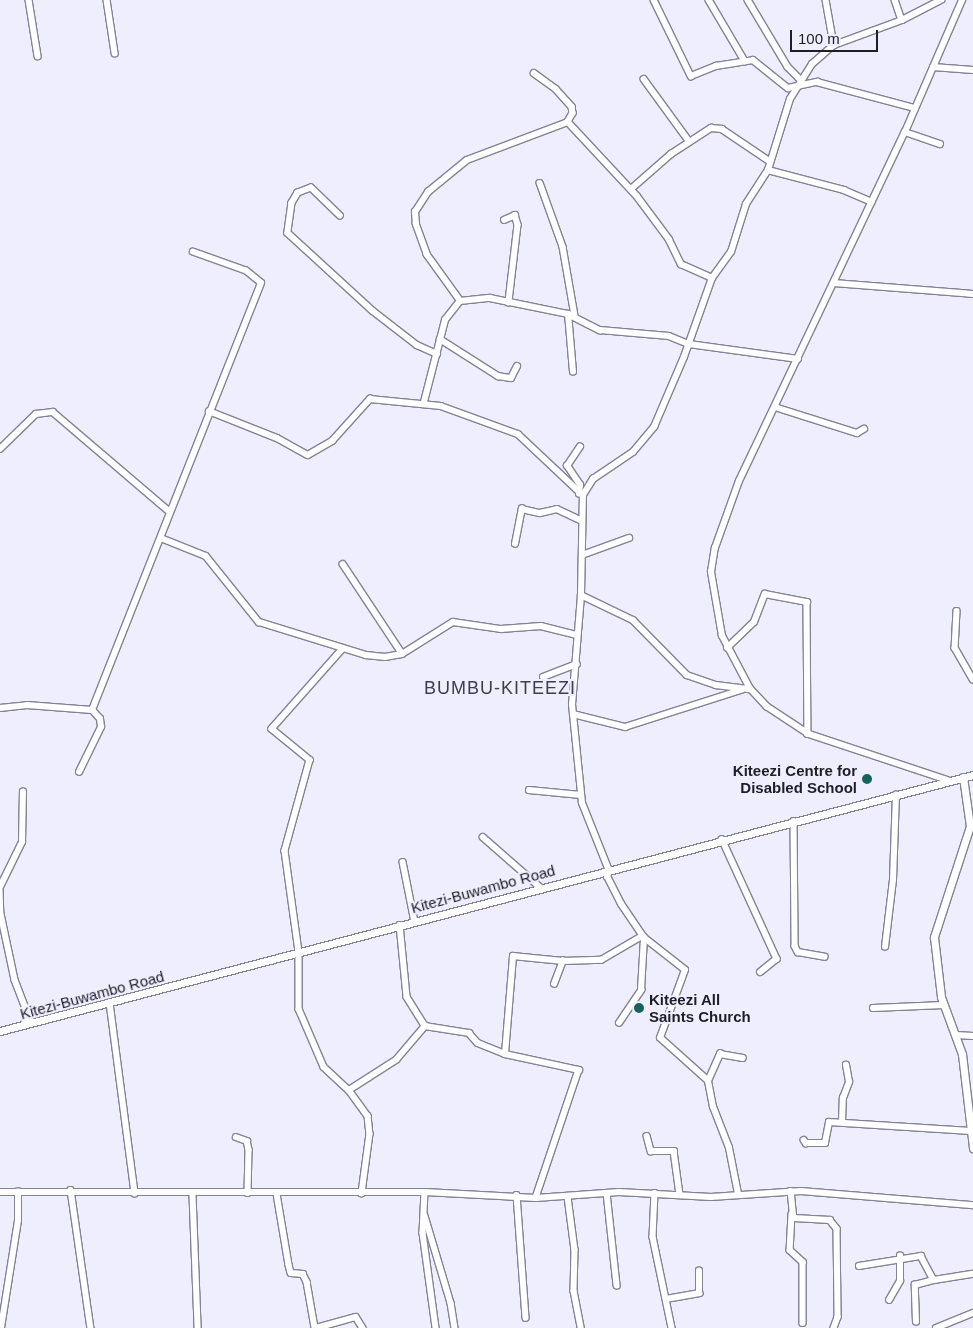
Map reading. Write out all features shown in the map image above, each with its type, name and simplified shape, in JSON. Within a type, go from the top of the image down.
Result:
[{"type":"street","points":[[29,0],[38,56]]},
{"type":"street","points":[[107,0],[115,53]]},
{"type":"street","points":[[654,0],[691,76],[745,61],[756,61],[777,82],[795,89],[817,82],[915,108]]},
{"type":"street","points":[[709,0],[745,61]]},
{"type":"street","points":[[748,0],[788,67],[801,80]]},
{"type":"street","points":[[826,0],[834,45]]},
{"type":"street","points":[[896,0],[902,20]]},
{"type":"street","points":[[581,495],[593,479],[633,452],[654,427],[689,344],[712,278],[731,252],[746,204],[768,170],[768,160],[795,89],[801,80],[822,52],[834,45],[902,20],[941,0]]},
{"type":"street","points":[[949,781],[808,734],[783,721],[748,689],[727,648],[711,591],[715,548],[740,481],[905,132],[962,0]]},
{"type":"street","points":[[933,67],[973,70]]},
{"type":"street","points":[[460,301],[427,255],[416,224],[417,208],[428,192],[467,160],[568,122],[573,113],[572,107],[556,89],[534,73]]},
{"type":"street","points":[[644,79],[689,141]]},
{"type":"street","points":[[568,122],[631,189],[670,238],[681,264],[712,278]]},
{"type":"street","points":[[631,189],[689,141],[716,128],[768,160]]},
{"type":"street","points":[[905,132],[940,144]]},
{"type":"street","points":[[768,170],[817,182],[872,202]]},
{"type":"street","points":[[540,183],[564,246],[575,316]]},
{"type":"street","points":[[340,216],[311,188],[298,193],[292,203],[288,232],[373,311],[417,345],[437,354]]},
{"type":"street","points":[[504,220],[515,215],[518,224],[509,302]]},
{"type":"street","points":[[92,710],[161,538],[169,511],[261,283],[246,271],[192,252]]},
{"type":"street","points":[[834,282],[973,294]]},
{"type":"street","points":[[424,402],[448,314],[460,301],[490,298],[575,316],[600,330],[677,338],[689,344],[798,359]]},
{"type":"street","points":[[568,314],[573,372]]},
{"type":"street","points":[[440,339],[498,376],[512,378],[517,366]]},
{"type":"street","points":[[209,411],[277,438],[308,455],[332,442],[370,399],[424,402],[452,408],[518,434],[581,495]]},
{"type":"street","points":[[775,407],[856,433],[864,429]]},
{"type":"street","points":[[0,449],[36,414],[53,412],[169,511]]},
{"type":"street","points":[[580,446],[567,466],[580,485],[581,495],[581,595],[576,635],[577,664],[573,714],[581,795],[587,821],[608,871],[608,880],[643,937],[685,970],[660,1038],[708,1081]]},
{"type":"street","points":[[515,544],[522,509],[540,513],[557,509],[581,520]]},
{"type":"street","points":[[161,538],[206,556],[259,622],[343,649],[375,657],[402,653],[453,622],[501,629],[541,626],[576,635]]},
{"type":"street","points":[[582,555],[629,538]]},
{"type":"street","points":[[343,564],[402,653]]},
{"type":"street","points":[[727,648],[754,622],[765,594],[807,602],[808,734]]},
{"type":"street","points":[[581,595],[633,620],[687,675],[716,686],[748,689]]},
{"type":"street","points":[[957,611],[955,648],[973,679]]},
{"type":"street","points":[[343,649],[272,727],[310,760],[284,851],[299,952],[297,982],[304,1027],[324,1067],[349,1090],[368,1116],[370,1134],[362,1193]]},
{"type":"street","points":[[543,677],[577,664]]},
{"type":"street","points":[[573,714],[625,727],[748,689]]},
{"type":"street","points":[[0,708],[27,705],[92,710],[100,719],[101,727],[79,772]]},
{"type":"street","name":"Kitezi-Buwambo Road","points":[[0,1031],[17,1029],[722,839],[973,775]]},
{"type":"street","points":[[963,777],[972,824],[934,932],[944,1005],[956,1035],[970,1093],[973,1148]]},
{"type":"street","points":[[529,790],[581,795]]},
{"type":"street","points":[[17,1029],[30,1020],[15,980],[0,888],[22,842],[23,792]]},
{"type":"street","points":[[885,948],[893,880],[896,795]]},
{"type":"street","points":[[794,821],[795,946],[798,952],[825,957]]},
{"type":"street","points":[[483,836],[541,888]]},
{"type":"street","points":[[722,839],[777,959],[761,972]]},
{"type":"street","points":[[403,862],[416,922]]},
{"type":"street","points":[[400,925],[407,997],[425,1026],[469,1033],[478,1043],[505,1054],[579,1070],[536,1198]]},
{"type":"street","points":[[505,1054],[514,956],[563,961],[605,958],[643,937]]},
{"type":"street","points":[[619,1023],[642,990],[643,937]]},
{"type":"street","points":[[554,984],[563,961]]},
{"type":"street","points":[[110,1003],[135,1193]]},
{"type":"street","points":[[873,1008],[944,1005]]},
{"type":"street","points":[[349,1090],[396,1060],[425,1026]]},
{"type":"street","points":[[956,1035],[973,1036]]},
{"type":"street","points":[[738,1194],[729,1148],[713,1107],[708,1081],[720,1054],[743,1058]]},
{"type":"street","points":[[842,1122],[843,1098],[849,1082],[846,1065]]},
{"type":"street","points":[[804,1140],[806,1143],[824,1144],[827,1123],[842,1122],[971,1131]]},
{"type":"street","points":[[647,1136],[651,1151],[674,1151],[680,1195]]},
{"type":"street","points":[[236,1137],[247,1141],[249,1150],[248,1193]]},
{"type":"street","points":[[71,1190],[91,1328]]},
{"type":"street","points":[[0,1192],[71,1190],[193,1195],[426,1192],[517,1195],[536,1198],[607,1193],[680,1195],[791,1191],[973,1205]]},
{"type":"street","points":[[791,1191],[790,1250],[802,1262],[803,1323]]},
{"type":"street","points":[[1,1328],[18,1221],[18,1192]]},
{"type":"street","points":[[426,1192],[423,1210],[436,1328]]},
{"type":"street","points":[[607,1193],[617,1285]]},
{"type":"street","points":[[655,1193],[653,1237],[672,1328]]},
{"type":"street","points":[[277,1194],[291,1272],[302,1274],[307,1282],[316,1328],[356,1317],[364,1328]]},
{"type":"street","points":[[193,1195],[198,1328]]},
{"type":"street","points":[[517,1195],[526,1318]]},
{"type":"street","points":[[568,1197],[575,1250],[574,1291],[582,1328]]},
{"type":"street","points":[[423,1210],[451,1303],[455,1328]]},
{"type":"street","points":[[792,1213],[794,1218],[830,1220],[837,1229],[840,1255],[838,1317],[834,1328]]},
{"type":"street","points":[[889,1300],[900,1282],[900,1256]]},
{"type":"street","points":[[859,1266],[900,1256],[923,1257],[934,1280]]},
{"type":"street","points":[[666,1299],[699,1293],[699,1271]]},
{"type":"street","points":[[916,1322],[914,1285],[973,1274]]},
{"type":"street","points":[[936,1328],[973,1313]]},
{"type":"place","name":"Kiteezi Centre for Disabled School","points":[[867,779]]},
{"type":"place","name":"Kiteezi All Saints Church","points":[[639,1008]]},
{"type":"district","name":"BUMBU-KITEEZI","points":[[500,688]]}]
